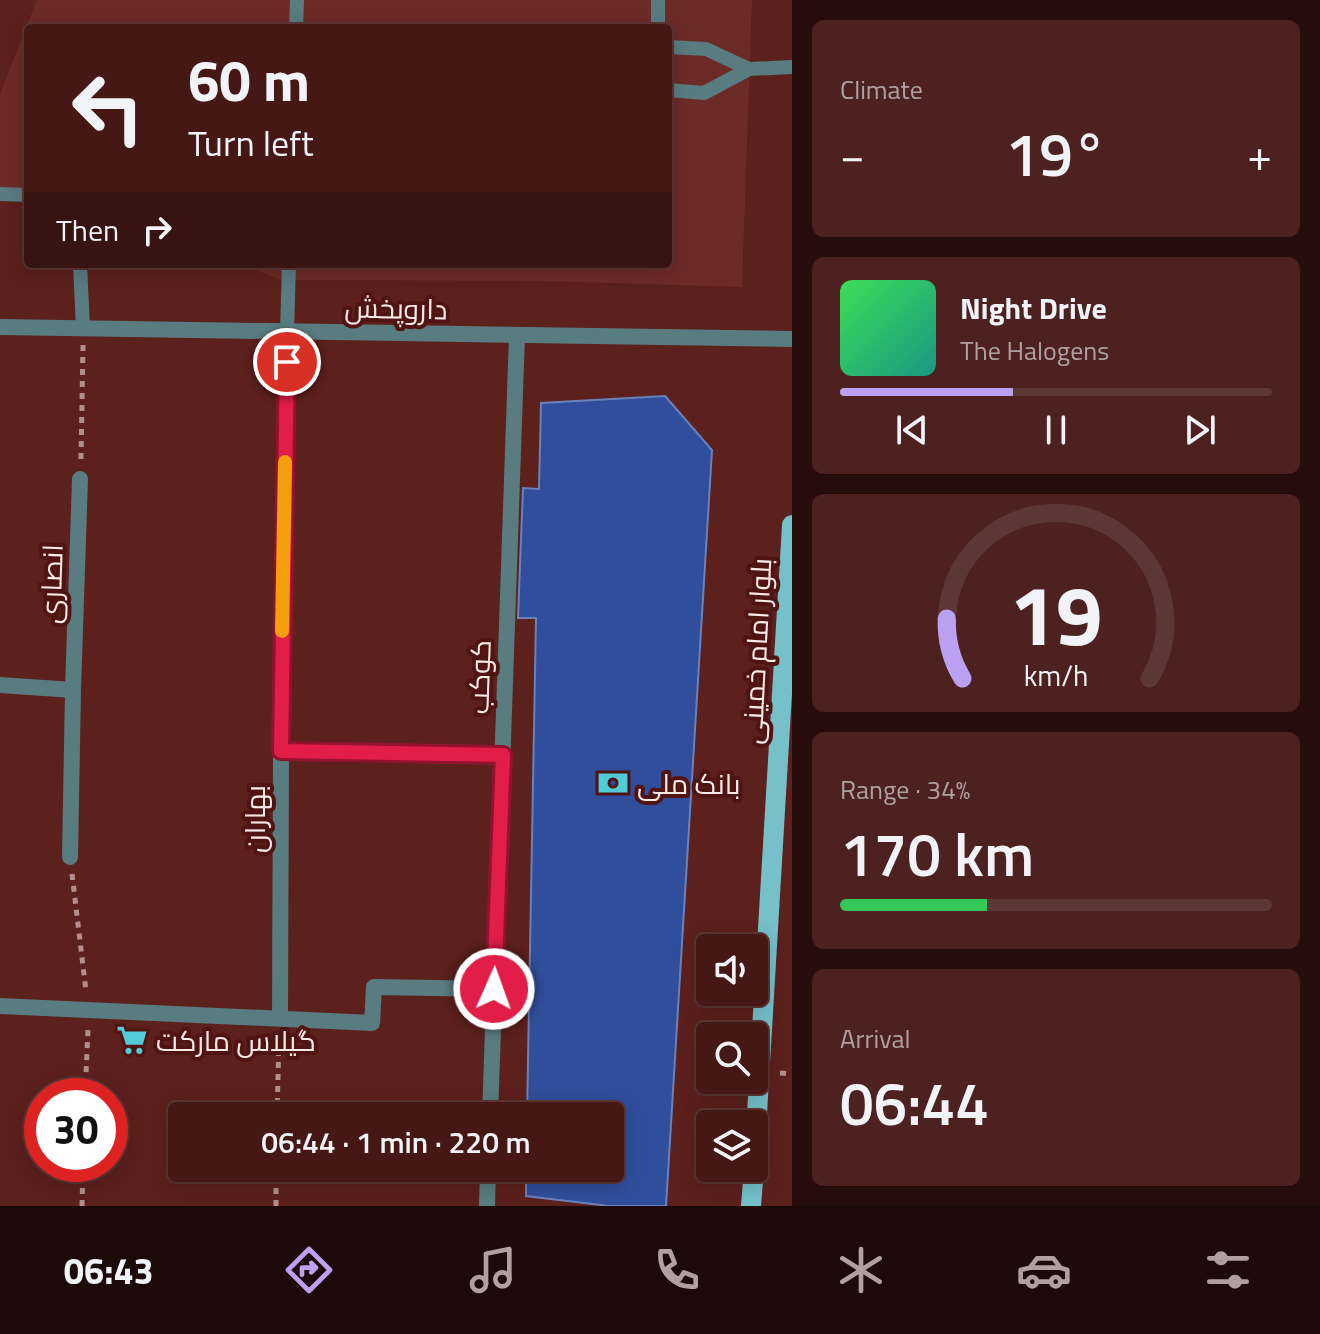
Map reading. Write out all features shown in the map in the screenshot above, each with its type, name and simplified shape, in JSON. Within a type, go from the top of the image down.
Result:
[{"type":"main road","name":"بلوار امام خمینی","points":[[757,1110],[792,525]]},
{"type":"main road","name":"بلوار امام خمینی","points":[[751,1206],[753,1182]]},
{"type":"street","name":"داروپخش","points":[[0,327],[792,339]]},
{"type":"street","name":"بهاران","points":[[280,1018],[287,332]]},
{"type":"street","name":"کوکب","points":[[490,1102],[517,335]]},
{"type":"street","name":"انصاری","points":[[70,857],[80,479]]},
{"type":"street","points":[[0,685],[73,690]]},
{"type":"street","points":[[281,751],[503,755]]},
{"type":"street","points":[[0,1006],[372,1023],[374,987],[494,989]]},
{"type":"street","points":[[487,1206],[488,1182]]},
{"type":"lane","points":[[296,24],[297,0]]},
{"type":"lane","points":[[658,0],[658,24]]},
{"type":"lane","points":[[672,47],[706,49],[749,69]]},
{"type":"lane","points":[[672,90],[704,93],[749,69],[792,67]]},
{"type":"lane","points":[[0,194],[24,195]]},
{"type":"lane","points":[[80,268],[83,328]]},
{"type":"lane","points":[[287,332],[289,268]]},
{"type":"path","points":[[80,479],[83,328]]},
{"type":"path","points":[[70,857],[89,1010],[86,1078]]},
{"type":"path","points":[[277,1102],[280,1018]]},
{"type":"path","points":[[82,1206],[83,1182]]},
{"type":"path","points":[[276,1182],[276,1206]]},
{"type":"shaded area","points":[[37,0],[752,0],[742,287],[545,281],[281,280],[252,268],[672,268],[672,24],[28,24]]},
{"type":"shaded area","points":[[24,33],[24,195],[0,194],[0,94]]},
{"type":"building","name":"بانک ملی","points":[[665,396],[712,450],[666,1206],[609,1206],[526,1196],[526,1182],[624,1182],[624,1102],[527,1102],[536,618],[518,618],[523,488],[539,489],[541,403]]},
{"type":"slow traffic","points":[[282,631],[285,462]]},
{"type":"place","name":"بانک ملی","points":[[613,783]]},
{"type":"place","name":"گیلاس مارکت","points":[[132,1040]]},
{"type":"route","points":[[287,362],[281,751],[503,755],[494,989]]}]
